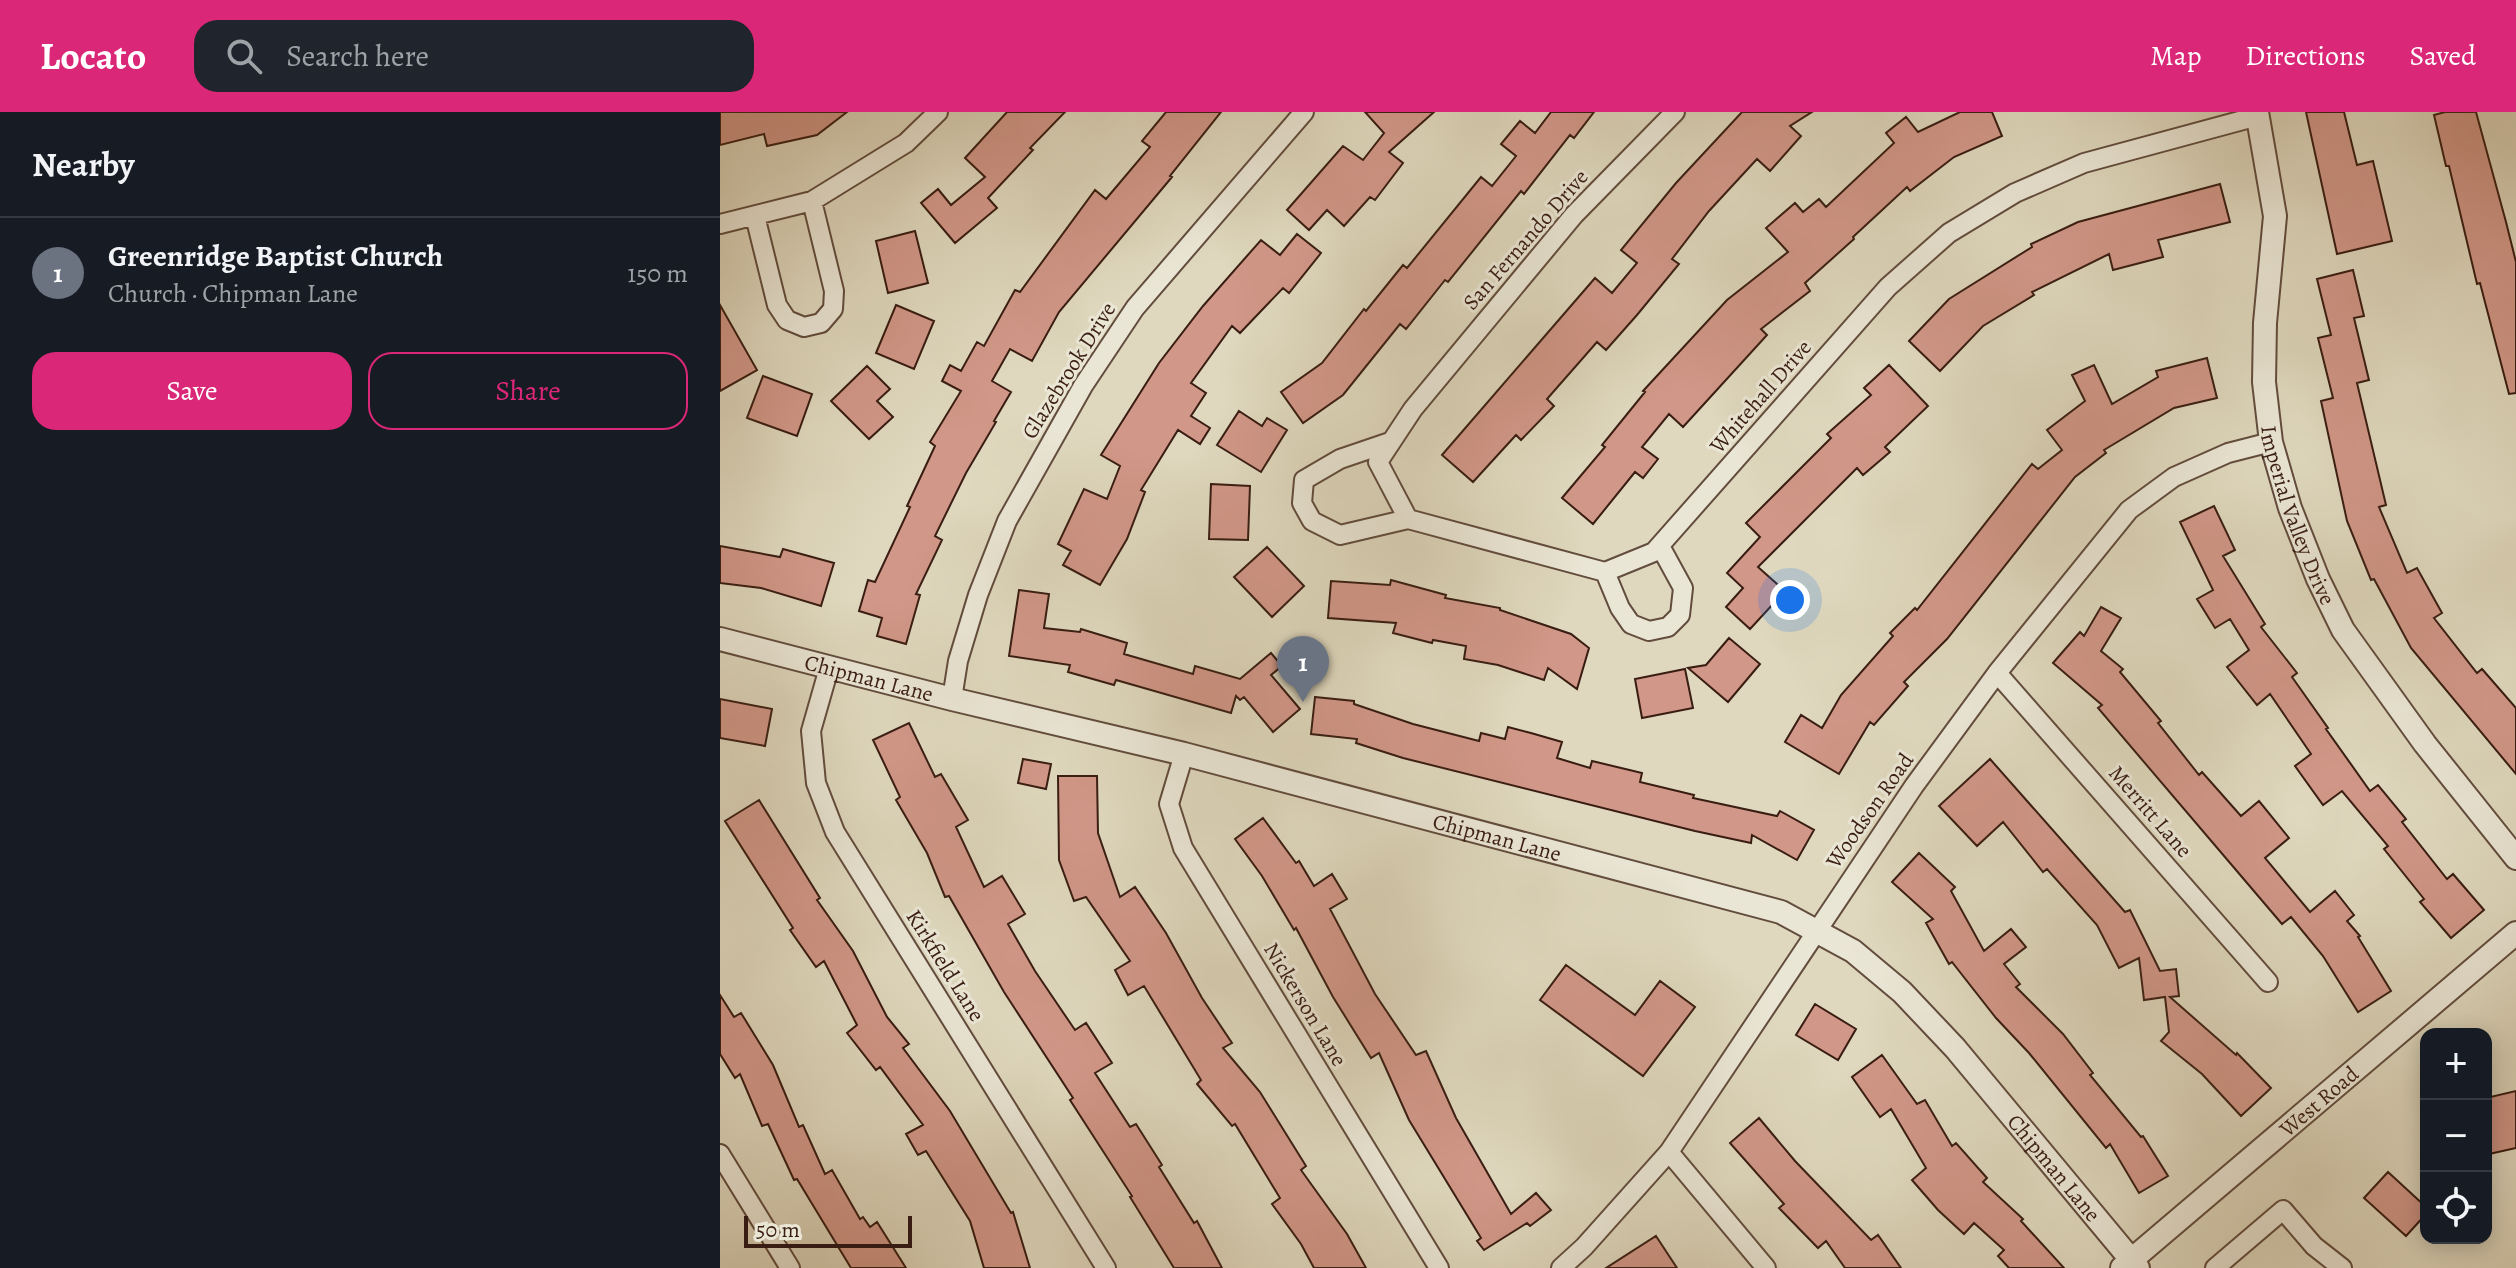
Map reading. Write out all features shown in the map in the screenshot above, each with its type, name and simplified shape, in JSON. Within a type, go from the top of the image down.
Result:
[{"type":"street","points":[[720,224],[812,201],[906,143],[938,112]]},
{"type":"street","name":"Glazebrook Drive","points":[[952,699],[958,661],[978,595],[1007,521],[1083,386],[1135,308],[1304,112]]},
{"type":"street","name":"San Fernando Drive","points":[[1390,442],[1418,403],[1574,215],[1675,112]]},
{"type":"street","name":"Imperial Valley Drive","points":[[2257,114],[2275,216],[2264,367],[2271,442],[2290,508],[2318,579],[2343,630],[2416,733],[2516,858]]},
{"type":"street","name":"Whitehall Drive","points":[[1605,572],[1654,552],[1888,287],[1949,233],[2015,193],[2084,163],[2257,114]]},
{"type":"street","points":[[755,216],[777,305],[787,320],[795,324],[804,327],[821,323],[833,309],[834,291],[812,201]]},
{"type":"street","points":[[1390,442],[1340,459],[1304,480],[1302,503],[1312,521],[1340,535],[1408,519],[1605,572],[1620,608],[1631,624],[1649,631],[1668,627],[1680,615],[1683,588],[1660,546]]},
{"type":"street","points":[[1390,442],[1378,462],[1408,519]]},
{"type":"street","name":"Woodson Road","points":[[1561,1268],[1584,1247],[1669,1152],[1914,786],[1997,673],[2129,510],[2174,477],[2228,453],[2271,442]]},
{"type":"street","name":"Chipman Lane","points":[[720,639],[952,699],[1184,754],[1781,912],[1853,951],[1902,992],[1955,1048],[2130,1265]]},
{"type":"street","name":"Kirkfield Lane","points":[[829,668],[811,731],[816,783],[835,832],[1106,1268]]},
{"type":"street","name":"Merritt Lane","points":[[1997,673],[2268,982]]},
{"type":"street","name":"Nickerson Lane","points":[[1184,754],[1169,804],[1183,848],[1439,1268]]},
{"type":"street","name":"West Road","points":[[2130,1265],[2516,933]]},
{"type":"street","points":[[1669,1152],[1766,1268]]},
{"type":"street","points":[[720,1154],[790,1268]]},
{"type":"street","points":[[2215,1268],[2283,1210],[2314,1246],[2342,1268]]},
{"type":"building","points":[[720,112],[847,112],[817,135],[767,146],[764,134],[720,145]]},
{"type":"building","points":[[1007,112],[1065,112],[988,198],[997,208],[955,243],[921,203],[938,189],[951,205],[985,177],[965,158]]},
{"type":"building","points":[[1166,112],[1221,112],[1172,177],[1059,312],[1032,361],[1010,349],[992,381],[1011,392],[935,536],[942,540],[916,594],[920,595],[906,644],[877,636],[882,618],[859,611],[868,580],[875,582],[910,507],[907,506],[935,446],[930,442],[961,391],[942,381],[950,365],[961,371],[977,342],[984,346],[1015,290],[1020,292],[1095,190],[1106,199],[1150,147],[1142,141]]},
{"type":"building","points":[[1365,112],[1434,112],[1389,152],[1403,163],[1375,200],[1370,197],[1344,226],[1327,210],[1309,230],[1287,210],[1343,146],[1363,160],[1384,133]]},
{"type":"building","points":[[1551,112],[1594,112],[1574,138],[1570,135],[1524,194],[1521,191],[1406,329],[1400,324],[1343,395],[1303,423],[1281,392],[1322,363],[1364,309],[1366,311],[1403,265],[1407,268],[1481,177],[1492,186],[1516,156],[1501,144],[1520,121],[1535,133]]},
{"type":"building","points":[[1742,112],[1812,112],[1790,126],[1801,136],[1770,171],[1757,159],[1709,211],[1672,259],[1679,264],[1637,315],[1606,350],[1597,342],[1547,399],[1554,406],[1521,440],[1516,435],[1473,482],[1442,455],[1595,278],[1612,293],[1637,263],[1621,250],[1676,183]]},
{"type":"building","points":[[1960,112],[1992,112],[2002,136],[1954,157],[1910,191],[1907,187],[1853,237],[1805,283],[1810,291],[1761,329],[1767,335],[1683,427],[1669,414],[1642,447],[1658,459],[1643,478],[1635,472],[1593,524],[1562,498],[1605,447],[1602,445],[1643,391],[1727,300],[1788,252],[1766,228],[1795,203],[1803,212],[1819,199],[1826,207],[1894,143],[1886,133],[1906,117],[1918,132]]},
{"type":"building","points":[[2306,112],[2344,112],[2357,165],[2373,161],[2392,241],[2337,254]]},
{"type":"building","points":[[2476,112],[2506,222],[2516,262],[2516,393],[2509,394],[2480,283],[2477,284],[2449,166],[2446,166],[2434,115]]},
{"type":"building","points":[[2220,184],[2230,222],[2158,240],[2163,257],[2113,270],[2109,254],[2032,292],[2034,295],[1983,326],[1940,371],[1909,341],[1949,299],[2032,247],[2031,244],[2078,222]]},
{"type":"building","points":[[915,231],[928,283],[888,293],[876,241]]},
{"type":"building","points":[[1297,234],[1321,253],[1289,293],[1283,288],[1240,333],[1232,326],[1191,383],[1206,393],[1191,416],[1210,428],[1200,444],[1178,430],[1141,490],[1145,492],[1127,539],[1100,585],[1063,565],[1071,551],[1058,544],[1084,489],[1107,499],[1120,466],[1101,455],[1159,363],[1203,306],[1261,240],[1280,255]]},
{"type":"building","points":[[2353,270],[2364,316],[2354,318],[2369,380],[2357,383],[2386,505],[2379,507],[2407,573],[2417,568],[2442,613],[2434,618],[2477,673],[2482,669],[2516,708],[2516,774],[2411,648],[2374,579],[2371,580],[2347,521],[2321,401],[2333,398],[2318,338],[2331,335],[2317,279]]},
{"type":"building","points":[[720,305],[757,370],[720,391]]},
{"type":"building","points":[[896,305],[934,321],[914,369],[876,353]]},
{"type":"building","points":[[2207,358],[2217,398],[2174,408],[2104,450],[2106,453],[2075,477],[1947,639],[1904,682],[1908,686],[1874,725],[1870,722],[1839,774],[1785,742],[1801,715],[1822,728],[1841,695],[1893,636],[1890,633],[1915,608],[1917,610],[2032,464],[2038,469],[2062,450],[2047,430],[2085,401],[2072,375],[2094,365],[2112,404],[2158,377],[2156,371]]},
{"type":"building","points":[[1889,365],[1928,406],[1885,447],[1890,452],[1863,475],[1857,468],[1758,567],[1785,591],[1750,629],[1726,607],[1743,588],[1727,573],[1760,537],[1746,523],[1831,438],[1827,434],[1871,395],[1864,388]]},
{"type":"building","points":[[867,366],[890,389],[877,401],[893,417],[869,439],[831,401]]},
{"type":"building","points":[[763,376],[812,394],[797,436],[747,418]]},
{"type":"building","points":[[1239,411],[1262,426],[1267,418],[1287,430],[1261,472],[1217,445]]},
{"type":"building","points":[[1211,484],[1250,486],[1248,540],[1209,539]]},
{"type":"building","points":[[2214,506],[2235,550],[2223,556],[2265,624],[2261,627],[2297,673],[2292,677],[2326,729],[2370,791],[2378,785],[2406,819],[2402,822],[2447,879],[2453,874],[2484,910],[2451,938],[2420,902],[2424,899],[2384,849],[2388,846],[2342,791],[2323,805],[2295,766],[2311,754],[2270,694],[2257,705],[2227,667],[2249,650],[2230,619],[2215,628],[2197,599],[2213,590],[2180,522]]},
{"type":"building","points":[[720,546],[780,557],[783,549],[834,563],[821,606],[761,588],[720,583]]},
{"type":"building","points":[[1267,547],[1304,586],[1272,617],[1234,577]]},
{"type":"building","points":[[1391,580],[1446,595],[1445,598],[1500,608],[1571,634],[1589,648],[1577,689],[1548,668],[1544,680],[1498,665],[1464,659],[1466,646],[1433,640],[1432,643],[1393,633],[1396,623],[1328,618],[1331,581],[1390,585]]},
{"type":"building","points":[[1019,590],[1049,594],[1044,628],[1080,632],[1081,629],[1127,643],[1124,654],[1193,674],[1195,666],[1240,679],[1271,653],[1282,666],[1271,675],[1300,709],[1273,732],[1244,697],[1240,700],[1236,696],[1231,713],[1116,680],[1114,685],[1068,672],[1070,665],[1009,656]]},
{"type":"building","points":[[2101,607],[2121,618],[2101,651],[2123,669],[2120,672],[2161,721],[2158,723],[2199,775],[2202,772],[2241,816],[2259,801],[2289,838],[2265,858],[2310,912],[2335,891],[2354,915],[2347,921],[2360,936],[2391,991],[2358,1012],[2323,956],[2291,917],[2282,924],[2098,708],[2102,705],[2053,663],[2080,632],[2084,636]]},
{"type":"building","points":[[1729,638],[1760,664],[1728,702],[1688,668],[1706,665]]},
{"type":"building","points":[[1685,669],[1693,708],[1642,718],[1635,679]]},
{"type":"building","points":[[1315,697],[1354,701],[1354,704],[1413,724],[1479,741],[1481,733],[1505,739],[1508,727],[1531,733],[1562,742],[1557,758],[1590,768],[1592,761],[1642,773],[1640,782],[1694,795],[1693,798],[1777,816],[1780,811],[1814,830],[1797,860],[1752,835],[1751,843],[1695,831],[1403,758],[1356,743],[1357,739],[1311,734]]},
{"type":"building","points":[[720,699],[772,709],[765,746],[720,738]]},
{"type":"building","points":[[909,723],[935,777],[941,774],[968,820],[956,827],[984,887],[1002,876],[1025,914],[1008,924],[1075,1030],[1086,1023],[1112,1063],[1095,1073],[1130,1127],[1136,1124],[1194,1223],[1197,1221],[1222,1268],[1174,1268],[1070,1100],[1073,1098],[1004,992],[949,896],[945,897],[927,853],[896,800],[900,797],[873,740]]},
{"type":"building","points":[[1023,759],[1051,764],[1046,789],[1018,783]]},
{"type":"building","points":[[1990,759],[2125,912],[2130,910],[2160,971],[2176,969],[2179,996],[2170,997],[2237,1053],[2271,1088],[2241,1116],[2202,1074],[2161,1041],[2169,1032],[2165,997],[2144,1000],[2139,958],[2119,968],[2097,925],[2047,869],[2043,872],[2003,822],[1977,846],[1939,806]]},
{"type":"building","points":[[1058,776],[1097,776],[1098,833],[1120,897],[1135,887],[1166,933],[1202,998],[1232,1043],[1223,1048],[1260,1092],[1306,1166],[1301,1170],[1347,1234],[1366,1268],[1314,1268],[1272,1204],[1280,1198],[1235,1124],[1232,1126],[1197,1084],[1201,1080],[1144,986],[1128,995],[1115,970],[1130,961],[1086,897],[1074,901],[1059,860]]},
{"type":"building","points":[[759,800],[820,898],[817,900],[853,951],[887,1017],[909,1044],[903,1048],[950,1111],[1013,1212],[1030,1268],[984,1268],[970,1221],[926,1151],[918,1155],[906,1134],[923,1125],[880,1067],[876,1070],[847,1033],[857,1025],[824,961],[816,967],[790,930],[793,928],[725,821]]},
{"type":"building","points":[[1263,818],[1296,863],[1299,861],[1314,886],[1332,874],[1347,899],[1330,909],[1375,994],[1416,1055],[1426,1051],[1456,1118],[1511,1214],[1536,1193],[1551,1210],[1530,1226],[1527,1223],[1484,1250],[1477,1241],[1481,1238],[1409,1120],[1379,1053],[1371,1058],[1333,997],[1296,928],[1294,930],[1262,876],[1235,839]]},
{"type":"building","points":[[1919,853],[1955,887],[1951,891],[1984,951],[2011,929],[2026,947],[2004,964],[2020,984],[2016,987],[2063,1034],[2093,1073],[2090,1075],[2143,1136],[2168,1176],[2139,1193],[2110,1144],[2106,1148],[1952,962],[1949,964],[1926,923],[1933,919],[1892,882]]},
{"type":"building","points":[[1566,965],[1635,1015],[1660,981],[1695,1007],[1643,1076],[1540,1000]]},
{"type":"building","points":[[720,995],[734,1017],[741,1013],[773,1065],[799,1127],[803,1125],[825,1174],[832,1170],[860,1219],[863,1217],[870,1227],[877,1222],[906,1268],[851,1268],[797,1179],[794,1180],[768,1124],[762,1126],[740,1074],[735,1078],[720,1054]]},
{"type":"building","points":[[1815,1004],[1856,1029],[1838,1060],[1796,1035]]},
{"type":"building","points":[[1882,1055],[1917,1104],[1925,1100],[1952,1146],[1956,1143],[1987,1178],[1983,1182],[2023,1219],[2021,1221],[2064,1268],[2009,1268],[1998,1256],[2004,1250],[1974,1223],[1964,1234],[1912,1180],[1926,1168],[1891,1109],[1880,1117],[1852,1077]]},
{"type":"building","points":[[2516,1091],[2516,1148],[2492,1153],[2492,1100],[2492,1097]]},
{"type":"building","points":[[1759,1118],[1795,1161],[1871,1240],[1878,1235],[1901,1268],[1845,1268],[1826,1241],[1818,1248],[1779,1208],[1784,1204],[1730,1143]]},
{"type":"building","points":[[2388,1172],[2420,1201],[2420,1221],[2406,1236],[2364,1198]]},
{"type":"building","points":[[1656,1236],[1677,1268],[1606,1268]]},
{"type":"place","name":"Greenridge Baptist Church","points":[[1303,702]]}]
